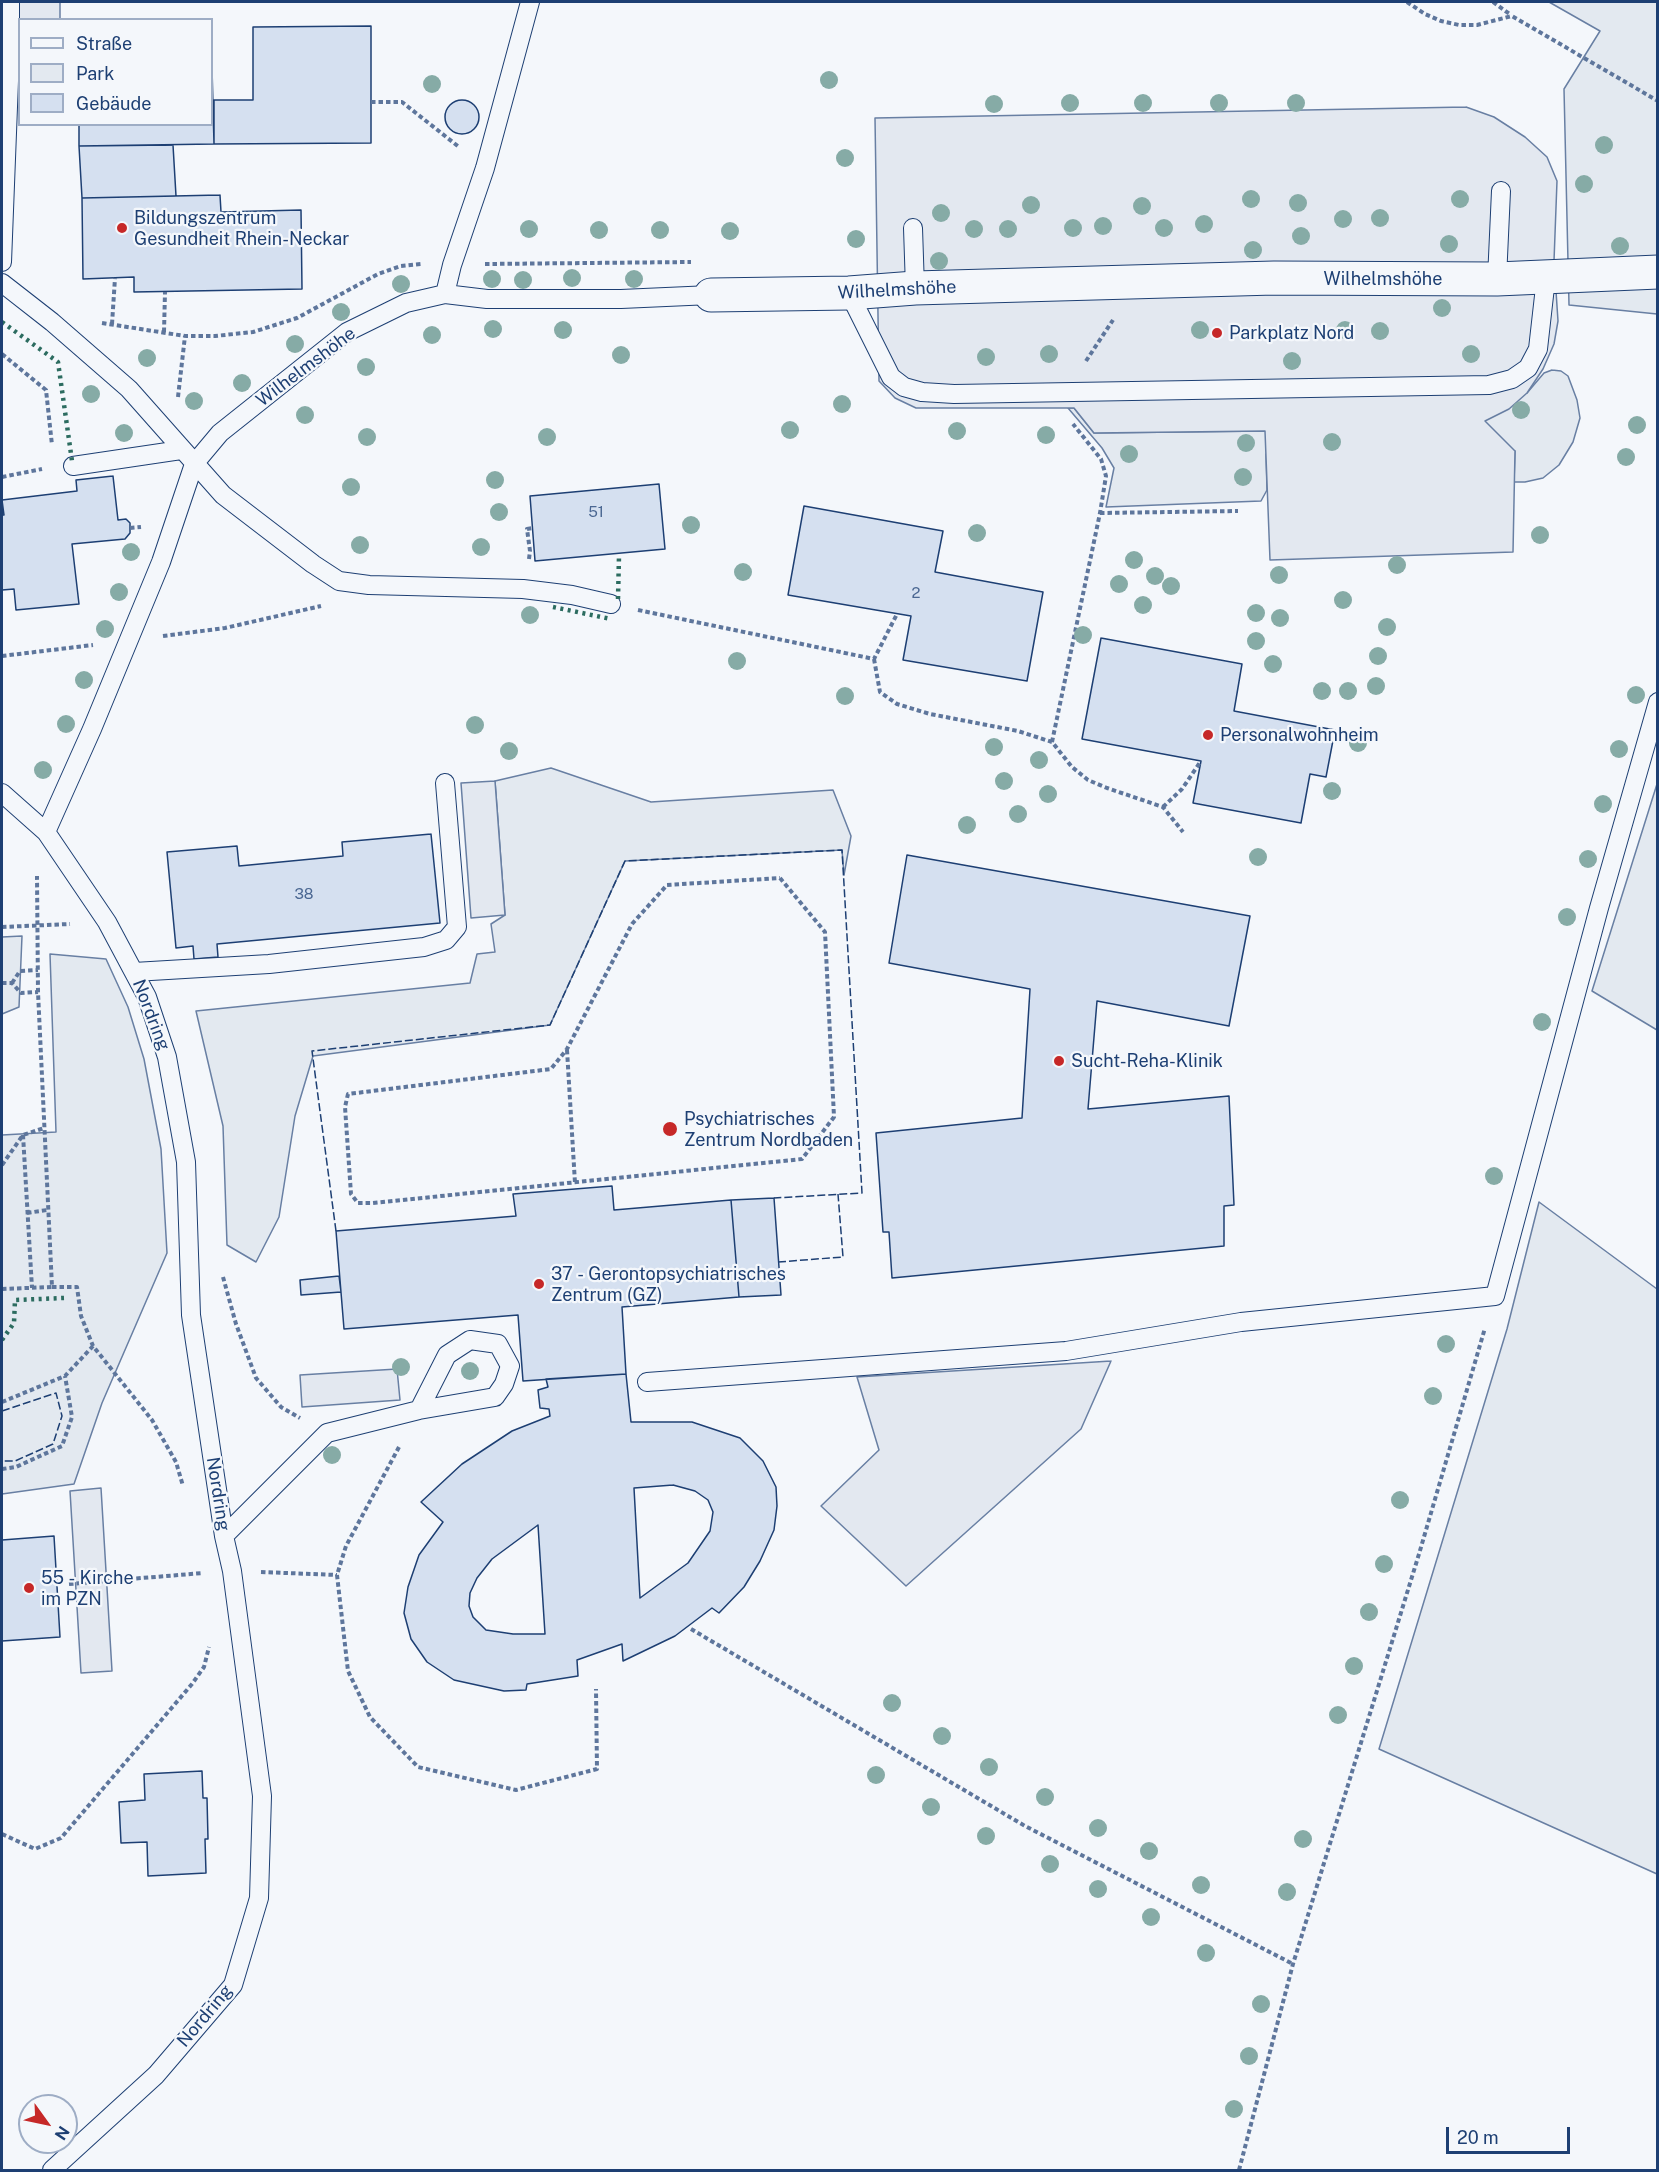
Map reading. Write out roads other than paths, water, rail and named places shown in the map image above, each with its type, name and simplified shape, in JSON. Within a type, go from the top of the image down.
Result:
[{"type":"street","name":"Wilhelmshöhe","points":[[711,295],[849,293],[915,288],[1274,278],[1497,279],[1658,272]]},
{"type":"lane","points":[[2,262],[10,2]]},
{"type":"lane","points":[[445,294],[452,265],[485,168],[530,2]]},
{"type":"lane","points":[[1497,279],[1501,191]]},
{"type":"lane","points":[[913,228],[915,288]]},
{"type":"lane","points":[[849,293],[891,377],[904,387],[922,392],[1048,393],[1489,385],[1512,379],[1528,368],[1538,349],[1546,278]]},
{"type":"lane","points":[[2,283],[52,322],[129,389],[223,495],[313,564],[339,581],[369,585],[523,590],[572,595],[611,604]]},
{"type":"lane","name":"Wilhelmshöhe","points":[[46,832],[92,729],[161,562],[194,464],[220,434],[347,332],[406,303],[445,294],[487,299],[621,299],[711,295]]},
{"type":"lane","points":[[73,466],[181,450]]},
{"type":"lane","points":[[647,1382],[1066,1351],[1241,1322],[1495,1296],[1599,908],[1658,702]]},
{"type":"lane","points":[[134,972],[269,964],[424,947],[446,940],[457,927],[446,783]]},
{"type":"lane","name":"Nordring","points":[[2,793],[46,832],[107,922],[147,997],[167,1057],[186,1161],[191,1316],[224,1536],[232,1571],[262,1796],[259,1898],[233,1985],[156,2075],[52,2170]]},
{"type":"lane","points":[[224,1536],[327,1433],[419,1410],[495,1397],[504,1384],[510,1366],[498,1344],[470,1340],[447,1355],[419,1410]]},
{"type":"place","name":"Bildungszentrum Gesundheit Rhein-Neckar","points":[[122,228]]},
{"type":"place","name":"Parkplatz Nord","points":[[1217,333]]},
{"type":"place","name":"Personalwohnheim","points":[[1208,735]]},
{"type":"place","name":"Sucht-Reha-Klinik","points":[[1059,1061]]},
{"type":"place","name":"Psychiatrisches Zentrum Nordbaden","points":[[670,1129]]},
{"type":"place","name":"37 - Gerontopsychiatrisches Zentrum (GZ)","points":[[539,1284]]},
{"type":"place","name":"55 - Kirche im PZN","points":[[29,1588]]}]
